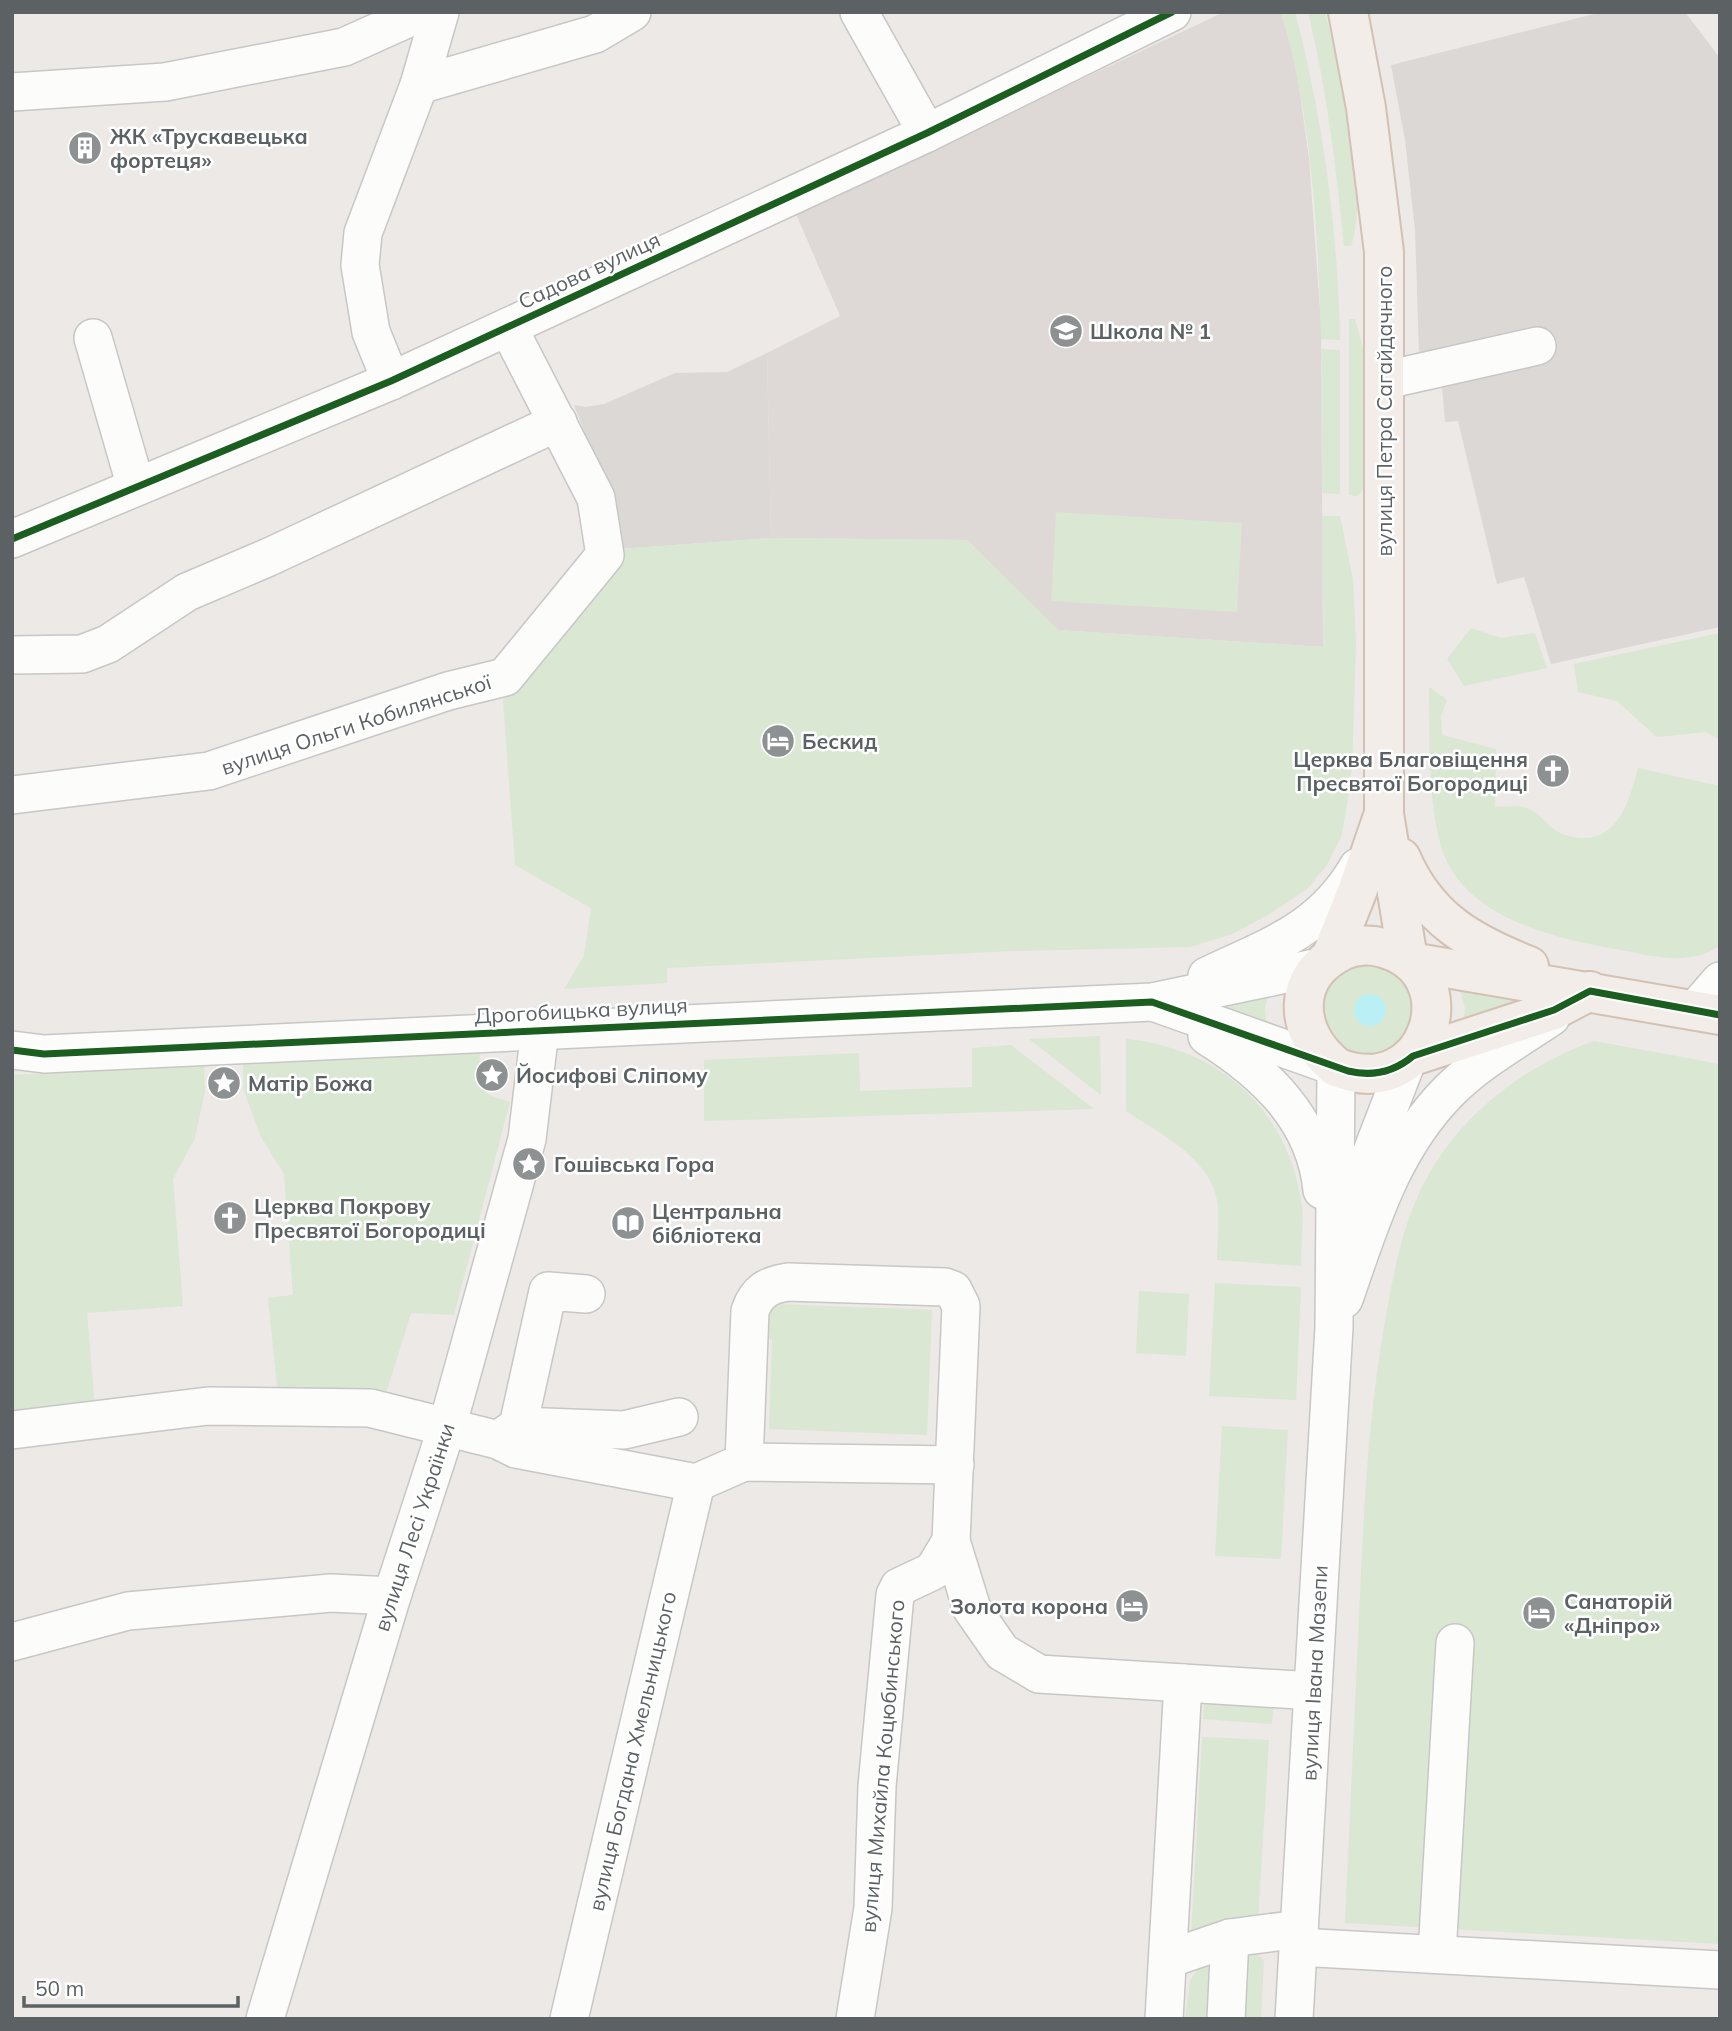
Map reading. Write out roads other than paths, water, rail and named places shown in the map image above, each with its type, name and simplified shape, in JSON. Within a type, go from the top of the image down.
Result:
[{"type":"main road","name":"вулиця Петра Сагайдачного","points":[[1348,12],[1378,186],[1384,252],[1384,814]]},
{"type":"main road","points":[[1384,814],[1410,961]]},
{"type":"main road","points":[[1384,814],[1357,892],[1325,962],[1307,986],[1304,1020],[1309,1037],[1319,1052],[1335,1065],[1360,1074],[1373,1074],[1410,1058],[1554,1010],[1590,991]]},
{"type":"main road","points":[[1384,814],[1402,862],[1426,903],[1450,926],[1488,949],[1590,991]]},
{"type":"main road","points":[[1325,962],[1345,949],[1369,946],[1394,950],[1410,961],[1424,978],[1432,998],[1432,1019],[1426,1039],[1410,1058]]},
{"type":"main road","points":[[1410,961],[1707,1013]]},
{"type":"street","points":[[12,92],[177,80],[344,47],[422,12]]},
{"type":"street","points":[[391,381],[371,332],[360,265],[363,233],[419,85],[440,12]]},
{"type":"street","points":[[419,85],[595,34],[632,12]]},
{"type":"street","points":[[859,12],[927,133]]},
{"type":"street","name":"Садова вулиця","points":[[12,539],[391,381],[927,133],[1172,12]]},
{"type":"street","name":"вулиця Ольги Кобилянської","points":[[12,795],[209,771],[449,691],[505,677],[605,555],[596,498],[508,327]]},
{"type":"street","points":[[93,338],[136,487]]},
{"type":"street","points":[[1386,380],[1537,346]]},
{"type":"street","points":[[12,655],[82,654],[108,644],[187,592],[270,558],[558,422]]},
{"type":"street","points":[[1153,1002],[1305,927],[1329,908],[1356,870],[1384,814]]},
{"type":"street","points":[[1153,1002],[1325,962]]},
{"type":"street","points":[[1707,1013],[1720,981]]},
{"type":"street","points":[[1334,1327],[1384,1183],[1420,1126],[1450,1089],[1494,1055],[1590,991]]},
{"type":"street","points":[[1153,1002],[1335,1065],[1334,1327]]},
{"type":"street","points":[[1153,1002],[1245,1060],[1270,1081],[1296,1114],[1310,1142],[1321,1183],[1334,1327]]},
{"type":"street","name":"Дрогобицька вулиця","points":[[12,1050],[44,1054],[1153,1002]]},
{"type":"street","name":"вулиця Лесі Українки","points":[[265,2019],[392,1596],[447,1427],[527,1139],[540,1030]]},
{"type":"street","points":[[1334,1327],[1363,1175],[1410,1058]]},
{"type":"street","points":[[744,1462],[750,1311],[755,1298],[770,1285],[788,1282],[945,1287],[953,1290],[961,1306],[951,1541],[972,1609],[1003,1652],[1039,1674],[1313,1691]]},
{"type":"street","points":[[586,1294],[548,1291],[508,1433],[516,1449],[696,1483],[744,1462],[955,1465]]},
{"type":"street","name":"вулиця Івана Мазепи","points":[[1294,2019],[1334,1327]]},
{"type":"street","points":[[12,1430],[208,1406],[370,1408],[447,1427],[508,1433],[624,1430],[679,1417]]},
{"type":"street","name":"вулиця Богдана Хмельницького","points":[[569,2019],[696,1483]]},
{"type":"street","name":"вулиця Михайла Коцюбинського","points":[[855,2019],[873,1908],[877,1786],[895,1595],[899,1587],[933,1571],[943,1559],[951,1541]]},
{"type":"street","points":[[12,1642],[128,1611],[331,1594],[392,1596]]},
{"type":"street","points":[[1437,1954],[1455,1643]]},
{"type":"street","points":[[1164,2019],[1182,1683]]},
{"type":"street","points":[[1168,1959],[1230,1938],[1298,1938],[1437,1954],[1720,1970]]},
{"type":"street","points":[[1226,2019],[1230,1938]]},
{"type":"water","points":[[1370,994],[1382,998],[1386,1010],[1382,1022],[1370,1026],[1358,1022],[1354,1010],[1358,998]]},
{"type":"place","name":"ЖК «Трускавецька фортеця»","points":[[85,148]]},
{"type":"place","name":"Школа № 1","points":[[1066,331]]},
{"type":"place","name":"Бескид","points":[[778,741]]},
{"type":"place","name":"Церква Благовіщення Пресвятої Богородиці","points":[[1553,771]]},
{"type":"place","name":"Йосифові Сліпому","points":[[492,1075]]},
{"type":"place","name":"Матір Божа","points":[[224,1083]]},
{"type":"place","name":"Гошівська Гора","points":[[529,1164]]},
{"type":"place","name":"Церква Покрову Пресвятої Богородиці","points":[[230,1218]]},
{"type":"place","name":"Центральна бібліотека","points":[[628,1223]]},
{"type":"place","name":"Золота корона","points":[[1132,1606]]},
{"type":"place","name":"Санаторій «Дніпро»","points":[[1539,1613]]}]
